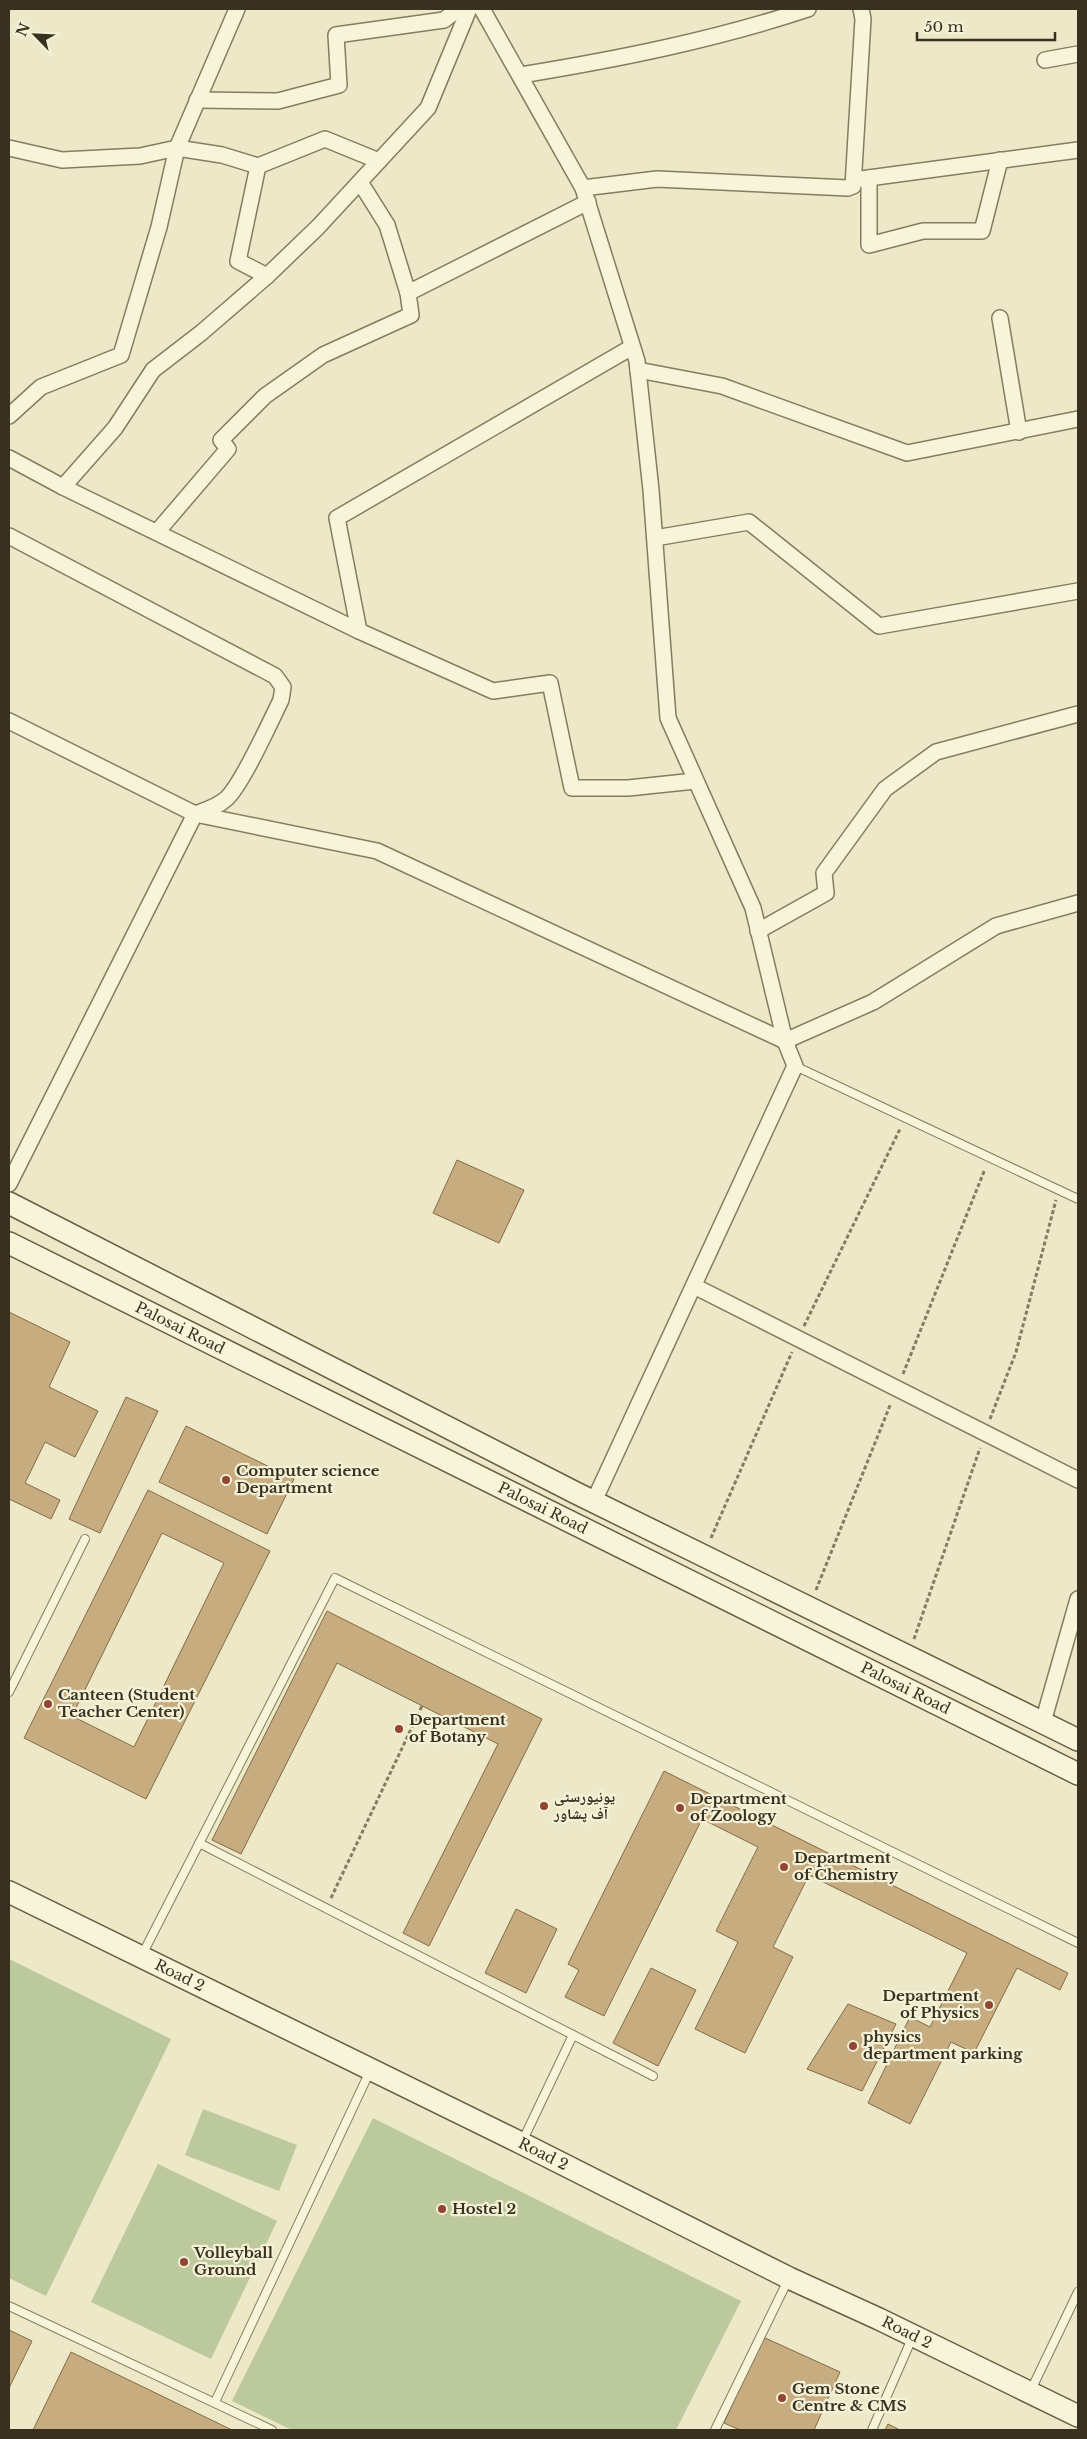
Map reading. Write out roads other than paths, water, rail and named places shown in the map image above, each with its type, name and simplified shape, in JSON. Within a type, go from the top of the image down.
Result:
[{"type":"street","points":[[9,416],[41,387],[121,355],[159,227],[177,148],[236,9]]},
{"type":"street","points":[[197,100],[278,101],[339,84],[336,35],[444,20],[458,9]]},
{"type":"street","points":[[63,487],[115,428],[154,370],[201,333],[267,276],[318,227],[428,108],[469,9]]},
{"type":"street","points":[[482,9],[521,75],[585,195],[632,347],[638,370],[655,538],[668,718],[752,908],[786,1041],[795,1066],[594,1501],[579,1526]]},
{"type":"street","points":[[521,75],[617,60],[745,30],[808,9]]},
{"type":"street","points":[[860,9],[863,19],[862,179],[869,245],[924,231],[982,231],[1000,160]]},
{"type":"street","points":[[1045,60],[1078,54]]},
{"type":"street","points":[[9,148],[62,160],[140,156],[177,148],[222,155],[258,166],[325,139],[379,161]]},
{"type":"street","points":[[408,293],[585,195],[658,180],[848,188],[862,179],[1078,150]]},
{"type":"street","points":[[258,166],[238,261],[267,276]]},
{"type":"street","points":[[157,532],[228,449],[221,440],[265,396],[323,355],[410,314],[408,293],[387,225],[360,182]]},
{"type":"street","points":[[1000,318],[1018,432]]},
{"type":"street","points":[[359,631],[337,518],[632,347]]},
{"type":"street","points":[[638,370],[722,386],[907,454],[1078,419]]},
{"type":"street","points":[[9,458],[63,487],[359,631],[493,691],[550,683],[572,788],[628,788],[695,781]]},
{"type":"street","points":[[655,538],[749,522],[879,626],[1078,591]]},
{"type":"street","points":[[9,536],[275,676],[283,687],[281,700],[240,780],[227,798],[213,808],[195,814],[9,1184]]},
{"type":"street","points":[[758,931],[826,893],[824,873],[884,789],[936,752],[1078,714]]},
{"type":"street","points":[[9,721],[195,814],[377,851],[786,1041],[873,1002],[996,926],[1078,903]]},
{"type":"street","points":[[9,1203],[594,1501],[1078,1740]]},
{"type":"street","name":"Palosai Road","points":[[9,1243],[1078,1774]]},
{"type":"street","points":[[694,1286],[1078,1480]]},
{"type":"street","points":[[1043,1722],[1078,1600]]},
{"type":"street","points":[[928,1700],[943,1673]]},
{"type":"street","name":"Road 2","points":[[9,1892],[521,2143],[789,2278],[1078,2416]]},
{"type":"lane","points":[[795,1066],[1078,1199]]},
{"type":"lane","points":[[9,1692],[85,1539]]},
{"type":"lane","points":[[141,1957],[336,1578],[1078,1943]]},
{"type":"lane","points":[[200,1843],[653,2076]]},
{"type":"lane","points":[[521,2143],[573,2034]]},
{"type":"lane","points":[[215,2402],[370,2069]]},
{"type":"lane","points":[[715,2430],[789,2278]]},
{"type":"lane","points":[[1030,2392],[1078,2292]]},
{"type":"lane","points":[[9,2306],[272,2430]]},
{"type":"lane","points":[[872,2430],[913,2336]]},
{"type":"place","name":"Computer science Department","points":[[226,1480]]},
{"type":"place","name":"Canteen (Student Teacher Center)","points":[[48,1704]]},
{"type":"place","name":"Department of Botany","points":[[399,1729]]},
{"type":"place","name":"یونیورسٹی آف پشاور","points":[[544,1806]]},
{"type":"place","name":"Department of Zoology","points":[[680,1808]]},
{"type":"place","name":"Department of Chemistry","points":[[784,1867]]},
{"type":"place","name":"Department of Physics","points":[[989,2005]]},
{"type":"place","name":"physics department parking","points":[[853,2046]]},
{"type":"place","name":"Hostel 2","points":[[442,2209]]},
{"type":"place","name":"Volleyball Ground","points":[[184,2262]]},
{"type":"place","name":"Gem Stone Centre & CMS","points":[[782,2398]]}]
